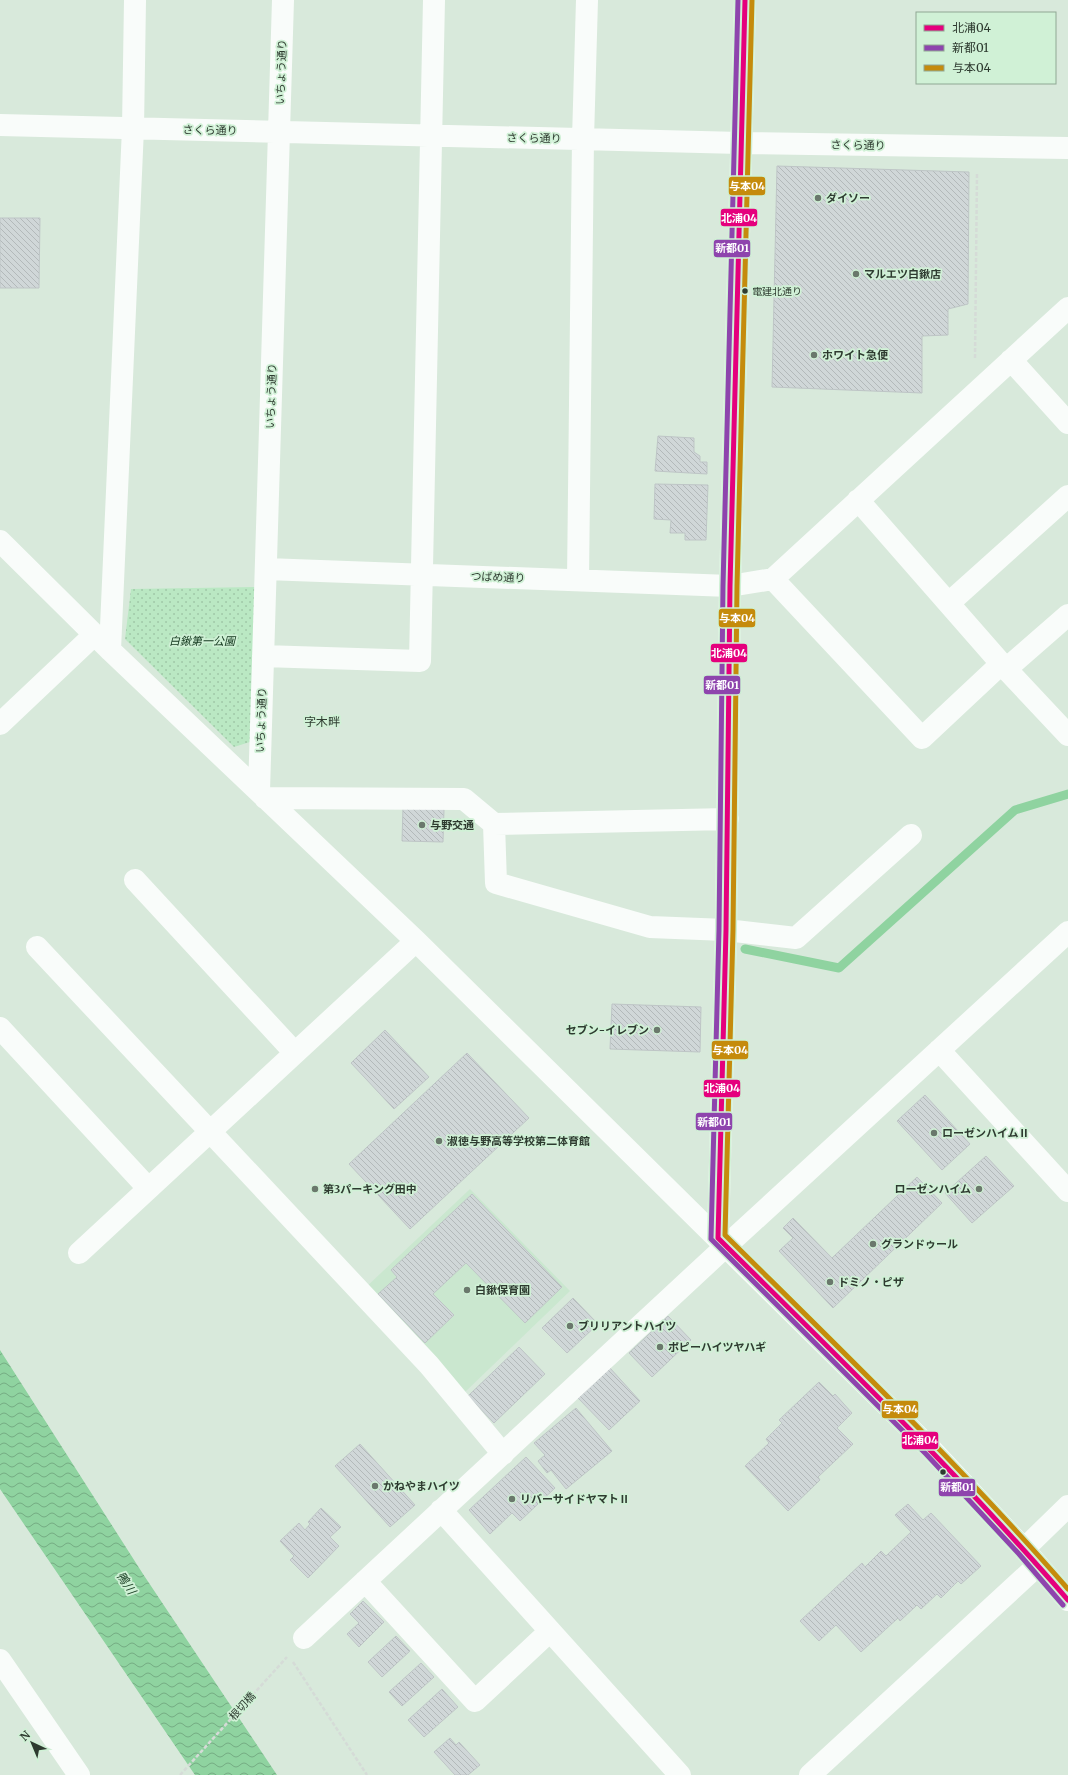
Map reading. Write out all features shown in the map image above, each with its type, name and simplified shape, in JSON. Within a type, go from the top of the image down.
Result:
[{"type":"street","points":[[110,650],[133,128],[135,0]]},
{"type":"street","name":"いちょう通り","points":[[262,795],[263,656],[284,0]]},
{"type":"street","points":[[263,656],[420,661],[434,0]]},
{"type":"street","points":[[578,580],[583,139],[587,0]]},
{"type":"street","points":[[722,1242],[730,586],[745,0]]},
{"type":"street","name":"さくら通り","points":[[0,125],[583,139],[1068,148]]},
{"type":"street","points":[[1068,308],[772,579],[922,738],[1068,614]]},
{"type":"street","points":[[1011,360],[1068,423]]},
{"type":"street","points":[[948,603],[1068,496]]},
{"type":"street","points":[[858,500],[1004,667],[1068,735]]},
{"type":"street","points":[[0,541],[94,635],[416,941],[722,1242],[931,1450],[1024,1549],[1037,1566],[1068,1600]]},
{"type":"street","name":"つばめ通り","points":[[266,569],[730,586],[772,579]]},
{"type":"street","points":[[0,724],[94,635]]},
{"type":"street","points":[[262,795],[464,799],[494,824],[728,819]]},
{"type":"street","points":[[494,824],[496,883],[650,927],[726,930],[796,938],[911,835]]},
{"type":"street","points":[[135,880],[295,1053]]},
{"type":"street","points":[[304,1638],[503,1454],[722,1242],[939,1050],[1068,932]]},
{"type":"street","points":[[79,1253],[416,941]]},
{"type":"street","points":[[37,947],[428,1365],[503,1454]]},
{"type":"street","points":[[0,1028],[148,1188]]},
{"type":"street","points":[[939,1050],[1068,1191]]},
{"type":"street","points":[[1024,1549],[1068,1506]]},
{"type":"street","points":[[441,1510],[680,1775]]},
{"type":"street","points":[[810,1775],[1037,1566]]},
{"type":"street","points":[[365,1582],[474,1701],[550,1631]]},
{"type":"street","points":[[0,1660],[80,1775]]},
{"type":"path","points":[[977,146],[974,371],[972,380],[977,391]]},
{"type":"path","name":"根切橋","points":[[180,1775],[288,1655],[367,1775]]},
{"type":"shaded area","name":"白鍬保育園","points":[[470,1189],[570,1291],[464,1393],[364,1289]]},
{"type":"green space","name":"白鍬第一公園","points":[[257,587],[253,741],[234,747],[125,639],[131,589]]},
{"type":"water","name":"鴨川","points":[[0,1350],[143,1574],[277,1775],[195,1775],[0,1489]]},
{"type":"building","points":[[777,166],[969,172],[968,304],[948,309],[948,335],[922,336],[922,393],[772,387]]},
{"type":"building","points":[[0,218],[40,218],[39,288],[0,288]]},
{"type":"building","points":[[658,436],[694,438],[694,452],[700,456],[700,462],[707,462],[707,474],[655,471]]},
{"type":"building","points":[[655,484],[708,485],[706,540],[685,540],[685,533],[670,533],[671,520],[654,519]]},
{"type":"building","points":[[403,807],[444,809],[443,842],[402,841]]},
{"type":"building","points":[[612,1004],[701,1007],[700,1052],[610,1049]]},
{"type":"building","points":[[385,1030],[429,1077],[394,1109],[351,1063]]},
{"type":"building","name":"淑徳与野高等学校第二体育館","points":[[467,1053],[529,1118],[410,1229],[349,1164]]},
{"type":"building","name":"ローゼンハイムⅡ","points":[[925,1095],[970,1144],[942,1170],[897,1121]]},
{"type":"building","name":"ローゼンハイム","points":[[986,1156],[1014,1186],[972,1223],[945,1193]]},
{"type":"building","name":"グランドゥール","points":[[917,1177],[942,1203],[833,1308],[779,1251],[793,1238],[783,1228],[793,1218],[832,1258]]},
{"type":"building","points":[[472,1194],[562,1287],[525,1323],[466,1263],[433,1294],[454,1315],[425,1343],[378,1294],[397,1277],[391,1270]]},
{"type":"building","name":"ブリリアントハイツ","points":[[573,1298],[598,1324],[567,1353],[542,1328]]},
{"type":"building","name":"ポピーハイツヤハギ","points":[[668,1316],[691,1340],[652,1377],[629,1353]]},
{"type":"building","points":[[519,1347],[545,1374],[494,1423],[468,1396]]},
{"type":"building","points":[[610,1368],[640,1401],[609,1430],[578,1398]]},
{"type":"building","points":[[819,1382],[833,1396],[835,1394],[852,1413],[837,1428],[853,1444],[818,1477],[820,1480],[788,1511],[745,1466],[769,1443],[766,1439],[782,1423],[779,1420]]},
{"type":"building","points":[[576,1408],[612,1451],[566,1489],[551,1470],[547,1473],[538,1461],[545,1455],[534,1443]]},
{"type":"building","name":"かねやまハイツ","points":[[360,1444],[415,1505],[390,1527],[335,1466]]},
{"type":"building","name":"リバーサイドヤマトⅡ","points":[[526,1457],[555,1488],[520,1521],[512,1513],[490,1534],[469,1510]]},
{"type":"building","points":[[908,1504],[923,1520],[931,1513],[981,1566],[961,1584],[958,1581],[941,1598],[937,1594],[921,1609],[917,1605],[900,1621],[898,1618],[861,1652],[836,1625],[819,1641],[800,1621],[862,1563],[865,1567],[881,1551],[886,1556],[911,1532],[895,1515]]},
{"type":"building","points":[[321,1508],[341,1527],[330,1537],[339,1546],[308,1578],[290,1560],[294,1556],[280,1541],[299,1523],[305,1530],[310,1524],[308,1522]]},
{"type":"building","points":[[363,1601],[384,1622],[359,1647],[347,1634],[359,1623],[350,1614]]},
{"type":"building","points":[[396,1636],[410,1651],[382,1677],[368,1662]]},
{"type":"building","points":[[421,1663],[434,1677],[402,1706],[389,1692]]},
{"type":"building","points":[[442,1689],[458,1707],[424,1737],[408,1720]]},
{"type":"building","points":[[450,1738],[456,1745],[459,1742],[480,1765],[468,1775],[455,1775],[434,1752]]},
{"type":"waterway","points":[[745,949],[839,968],[1015,810],[1068,794]]},
{"type":"transit line","name":"新都01","points":[[738,0],[723,586],[719,930],[711,1239],[926,1454],[1019,1554],[1063,1605]]},
{"type":"transit line","name":"北浦04","points":[[745,0],[730,586],[726,930],[718,1238],[852,1371],[984,1506],[1068,1600]]},
{"type":"transit line","name":"与本04","points":[[752,0],[737,586],[733,930],[725,1235],[943,1453],[1068,1589]]},
{"type":"place","name":"ダイソー","points":[[818,198]]},
{"type":"place","name":"マルエツ白鍬店","points":[[856,274]]},
{"type":"place","name":"電建北通り","points":[[745,291]]},
{"type":"place","name":"ホワイト急便","points":[[814,355]]},
{"type":"place","name":"与野交通","points":[[422,825]]},
{"type":"place","name":"セブン-イレブン","points":[[657,1030]]},
{"type":"place","name":"ローゼンハイムⅡ","points":[[934,1133]]},
{"type":"place","name":"淑徳与野高等学校第二体育館","points":[[439,1141]]},
{"type":"place","name":"第3パーキング田中","points":[[315,1189]]},
{"type":"place","name":"ローゼンハイム","points":[[979,1189]]},
{"type":"place","name":"グランドゥール","points":[[873,1244]]},
{"type":"place","name":"ドミノ・ピザ","points":[[830,1282]]},
{"type":"place","name":"白鍬保育園","points":[[467,1290]]},
{"type":"place","name":"ブリリアントハイツ","points":[[570,1326]]},
{"type":"place","name":"ポピーハイツヤハギ","points":[[660,1347]]},
{"type":"place","name":"かねやまハイツ","points":[[375,1486]]},
{"type":"place","name":"リバーサイドヤマトⅡ","points":[[512,1499]]},
{"type":"district","name":"字木畔","points":[[322,722]]}]
